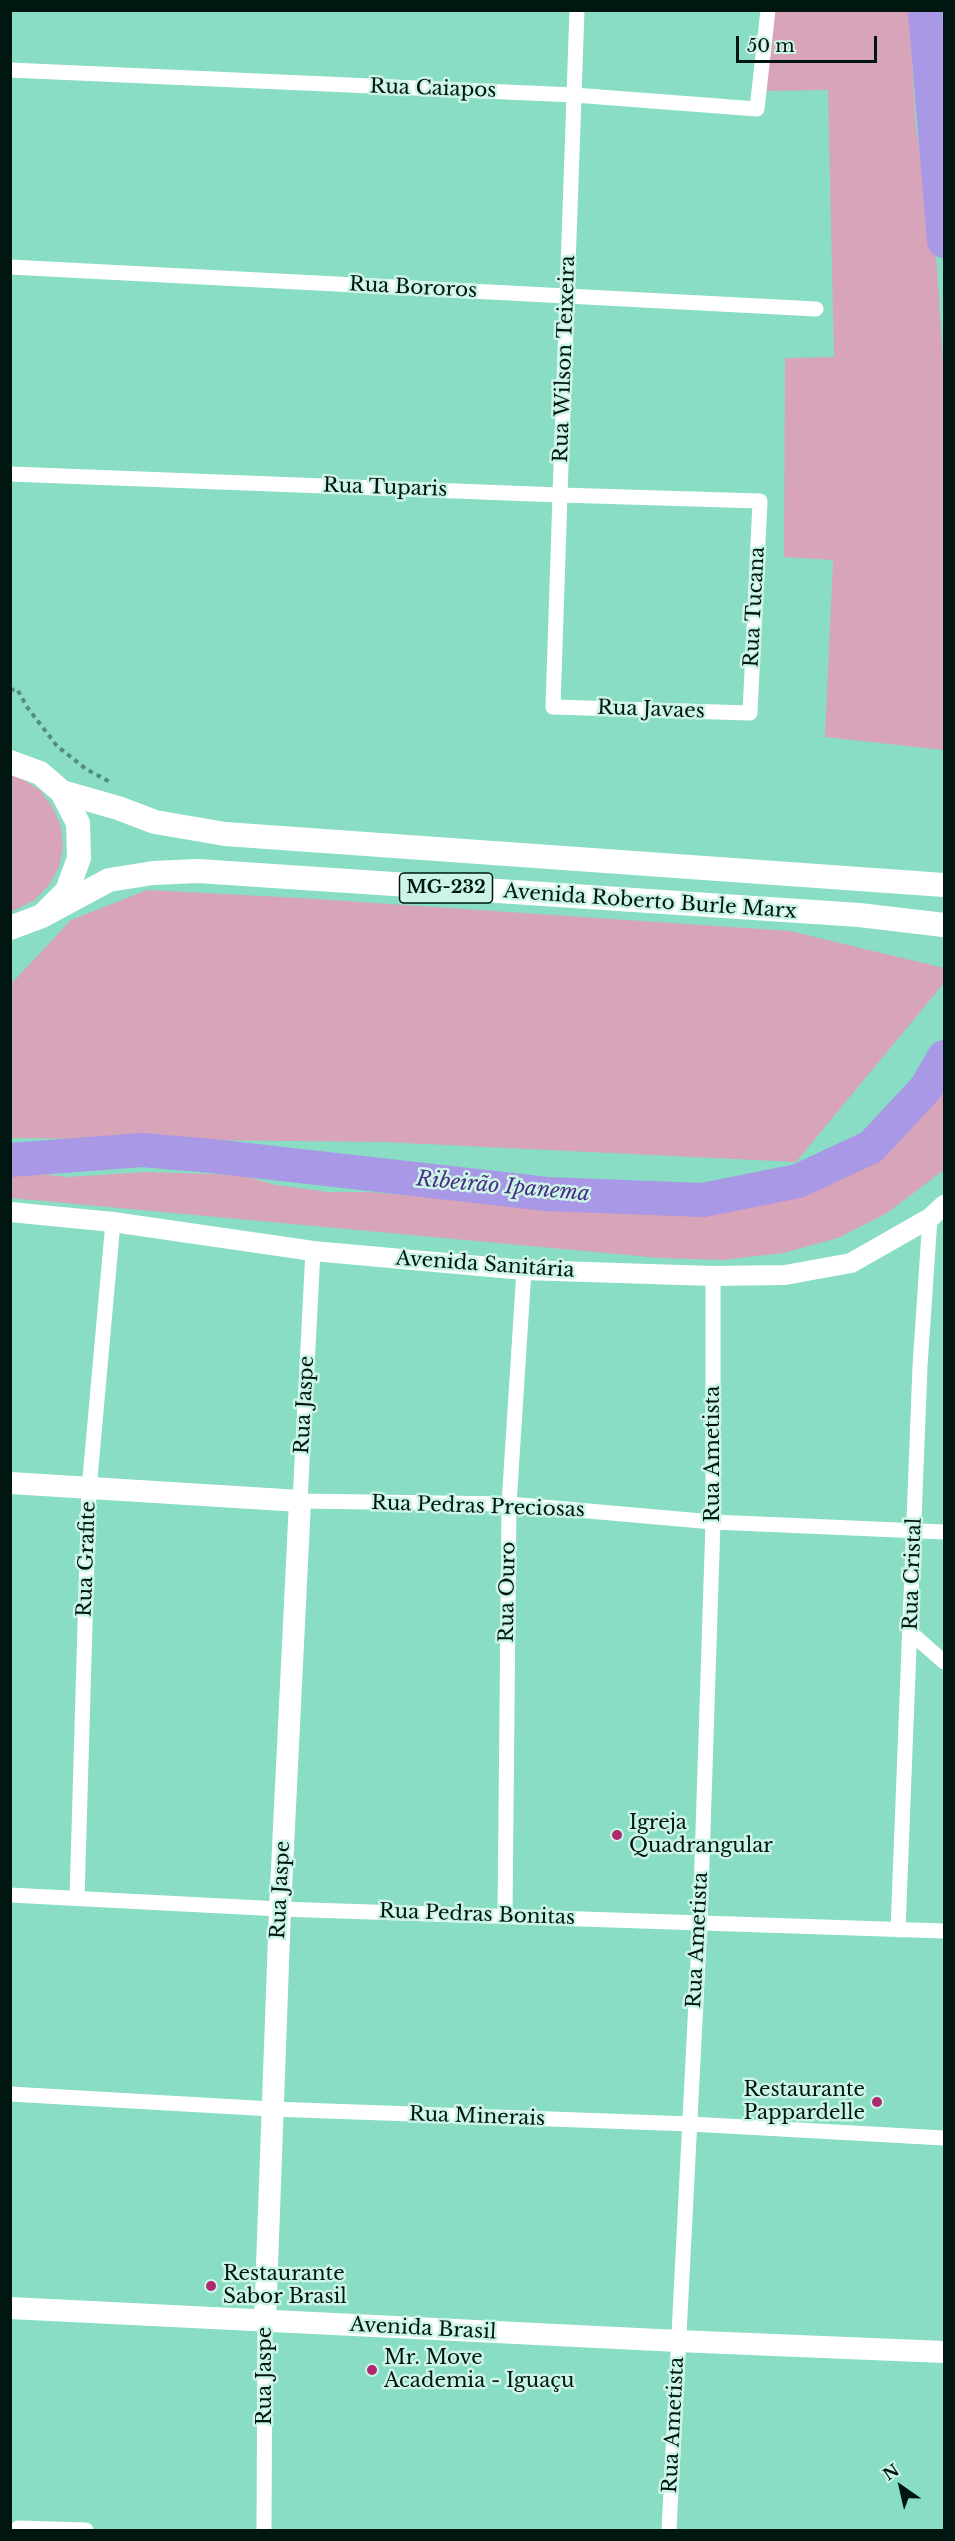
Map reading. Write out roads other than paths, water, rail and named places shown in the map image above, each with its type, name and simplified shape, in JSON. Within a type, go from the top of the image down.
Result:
[{"type":"main road","name":"MG-232","points":[[11,760],[40,773],[62,792],[78,823],[79,858],[67,891],[42,916],[13,930]]},
{"type":"main road","name":"Avenida Roberto Burle Marx","points":[[62,792],[118,808],[155,822],[225,834],[945,885]]},
{"type":"main road","name":"Avenida Roberto Burle Marx","points":[[42,916],[109,880],[153,873],[198,871],[859,915],[945,925]]},
{"type":"main road","name":"Rua Pedras Preciosas","points":[[10,1483],[300,1501]]},
{"type":"main road","name":"Rua Jaspe","points":[[265,2322],[280,1909],[300,1501]]},
{"type":"main road","name":"Avenida Brasil","points":[[10,2308],[678,2342],[945,2352]]},
{"type":"street","name":"Rua Wilson Teixeira","points":[[553,707],[577,10]]},
{"type":"street","name":"Rua Caiapos","points":[[10,70],[574,95],[757,109],[768,10]]},
{"type":"street","name":"Rua Bororos","points":[[10,267],[816,309]]},
{"type":"street","name":"Rua Tuparis","points":[[10,474],[760,501]]},
{"type":"street","name":"Rua Tucana","points":[[750,713],[760,501]]},
{"type":"street","name":"Rua Javaes","points":[[553,707],[750,713]]},
{"type":"street","name":"Avenida Sanitária","points":[[10,1212],[113,1221],[313,1251],[524,1270],[713,1276],[785,1275],[851,1263],[937,1212]]},
{"type":"street","name":"Rua Cristal","points":[[898,1930],[920,1366],[937,1212]]},
{"type":"street","name":"Rua Grafite","points":[[77,1898],[89,1489],[113,1221]]},
{"type":"street","name":"Rua Jaspe","points":[[300,1501],[313,1251]]},
{"type":"street","name":"Rua Ouro","points":[[505,1915],[509,1504],[524,1270]]},
{"type":"street","name":"Rua Ametista","points":[[669,2530],[700,1923],[713,1522],[713,1276]]},
{"type":"street","name":"Rua Pedras Preciosas","points":[[300,1501],[509,1504],[713,1522],[945,1532]]},
{"type":"street","points":[[910,1632],[945,1662]]},
{"type":"street","name":"Rua Pedras Bonitas","points":[[10,1895],[280,1909],[945,1931]]},
{"type":"street","name":"Rua Minerais","points":[[10,2094],[272,2109],[690,2124],[945,2138]]},
{"type":"street","name":"Rua Jaspe","points":[[264,2530],[265,2322]]},
{"type":"street","points":[[16,2526],[86,2530]]},
{"type":"waterway","name":"Ribeirão Ipanema","points":[[925,10],[944,241]]},
{"type":"waterway","name":"Ribeirão Ipanema","points":[[10,1160],[142,1150],[547,1194],[703,1200],[798,1181],[871,1147],[926,1088],[944,1057]]},
{"type":"place","name":"Igreja Quadrangular","points":[[617,1835]]},
{"type":"place","name":"Restaurante Pappardelle","points":[[877,2102]]},
{"type":"place","name":"Restaurante Sabor Brasil","points":[[211,2286]]},
{"type":"place","name":"Mr. Move Academia - Iguaçu","points":[[372,2370]]}]
